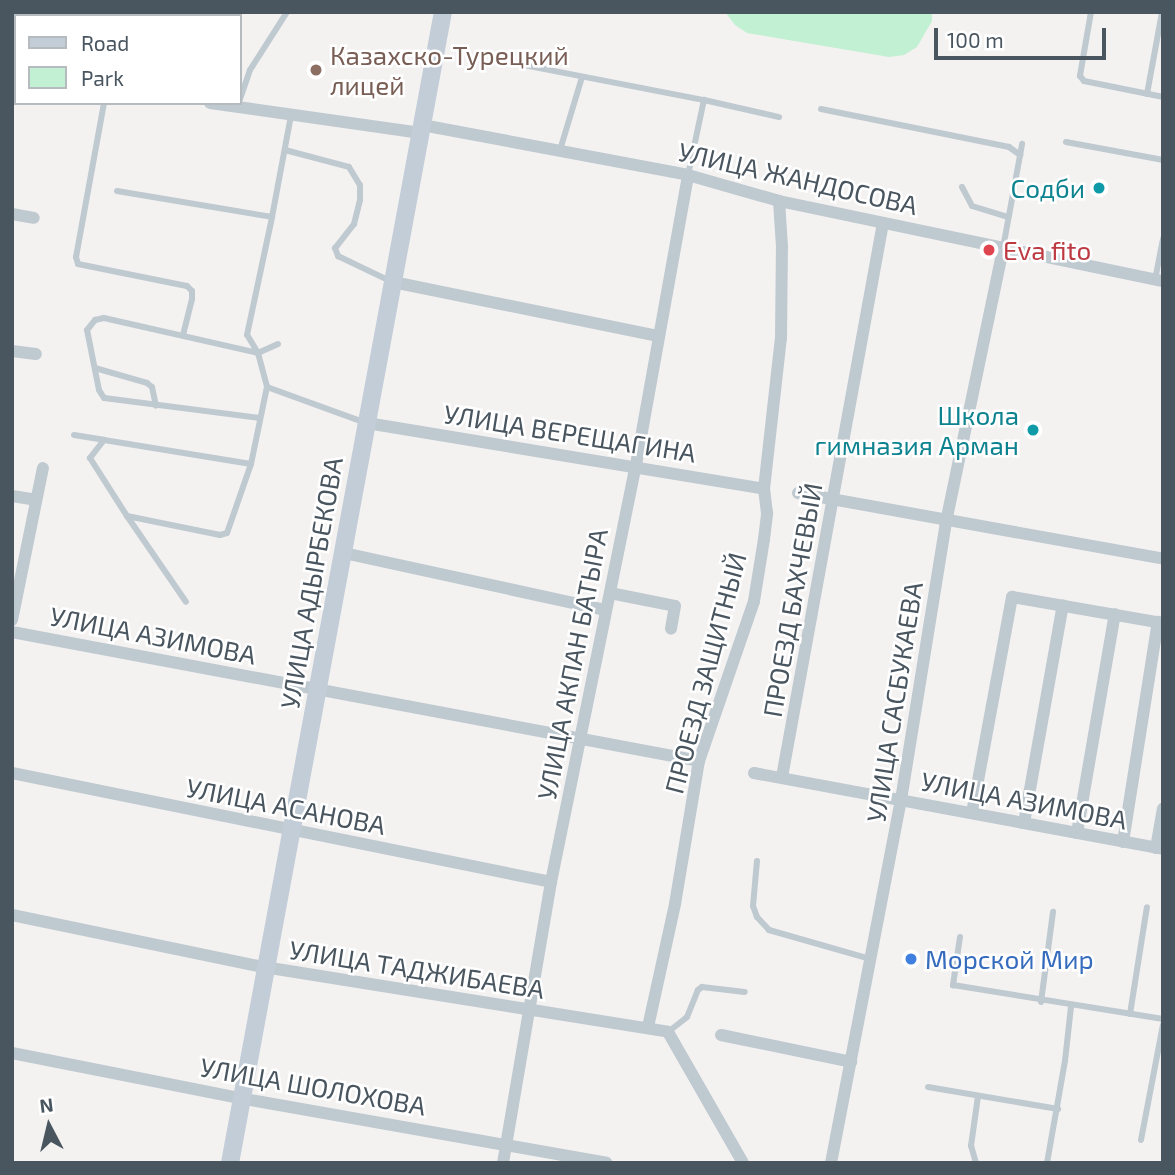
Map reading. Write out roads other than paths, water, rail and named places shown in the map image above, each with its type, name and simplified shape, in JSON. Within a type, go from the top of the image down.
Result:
[{"type":"main road","name":"УЛИЦА АДЫРБЕКОВА","points":[[230,1163],[239,1098],[344,553],[443,12]]},
{"type":"street","name":"УЛИЦА ЖАНДОСОВА","points":[[242,104],[291,115],[421,129],[560,150],[688,174],[779,201],[1159,281]]},
{"type":"street","name":"УЛИЦА АКПАН БАТЫРА","points":[[503,1163],[551,882],[636,466],[688,174]]},
{"type":"street","name":"ПРОЕЗД ЗАЩИТНЫЙ","points":[[648,1027],[675,904],[699,761],[754,601],[767,513],[764,489],[781,338],[782,247],[779,201]]},
{"type":"street","points":[[12,214],[34,218]]},
{"type":"street","name":"ПРОЕЗД БАХЧЕВЫЙ","points":[[782,778],[883,223]]},
{"type":"street","name":"УЛИЦА САСБУКАЕВА","points":[[831,1163],[901,800],[946,522],[1003,248]]},
{"type":"street","points":[[393,282],[659,336]]},
{"type":"street","points":[[12,351],[36,354]]},
{"type":"street","name":"УЛИЦА ВЕРЕЩАГИНА","points":[[368,423],[764,489]]},
{"type":"street","points":[[12,620],[43,468]]},
{"type":"street","points":[[798,493],[946,522],[1163,559]]},
{"type":"street","points":[[12,495],[36,500]]},
{"type":"street","points":[[344,553],[606,610]]},
{"type":"street","name":"ПРОЕЗД ЗАЩИТНЫЙ","points":[[610,593],[676,606],[671,629]]},
{"type":"street","points":[[972,813],[1012,597],[1161,622],[1123,842]]},
{"type":"street","points":[[1024,823],[1063,605]]},
{"type":"street","points":[[1077,833],[1115,614]]},
{"type":"street","name":"УЛИЦА АЗИМОВА","points":[[12,632],[699,761]]},
{"type":"street","name":"УЛИЦА АСАНОВА","points":[[12,773],[551,882]]},
{"type":"street","name":"УЛИЦА АЗИМОВА","points":[[754,773],[1159,848]]},
{"type":"street","points":[[1159,848],[1163,809]]},
{"type":"street","name":"УЛИЦА ТАДЖИБАЕВА","points":[[12,915],[264,967],[527,1012],[668,1031]]},
{"type":"street","points":[[668,1031],[743,1163]]},
{"type":"street","points":[[721,1035],[851,1062]]},
{"type":"street","name":"УЛИЦА ШОЛОХОВА","points":[[12,1053],[239,1098],[506,1143],[606,1163]]},
{"type":"lane","points":[[242,92],[250,70],[287,12]]},
{"type":"lane","points":[[1091,12],[1080,76],[1084,81],[1163,97]]},
{"type":"lane","points":[[1147,94],[1162,12]]},
{"type":"lane","points":[[498,60],[779,117]]},
{"type":"lane","points":[[560,150],[582,77]]},
{"type":"lane","points":[[688,174],[704,100]]},
{"type":"lane","points":[[104,105],[76,257],[78,264],[187,286],[192,299],[183,334]]},
{"type":"lane","points":[[821,109],[1009,147],[1020,155]]},
{"type":"lane","points":[[127,516],[220,535],[227,533],[251,464],[267,387],[258,353],[247,335],[291,115]]},
{"type":"lane","points":[[1066,142],[1163,160]]},
{"type":"lane","points":[[1003,248],[1022,144]]},
{"type":"lane","points":[[285,150],[349,167],[360,185],[359,200],[354,224],[347,236],[337,242],[338,256],[393,282]]},
{"type":"lane","points":[[962,187],[972,206],[1008,217]]},
{"type":"lane","points":[[117,191],[272,217]]},
{"type":"lane","points":[[1159,281],[1163,239]]},
{"type":"lane","points":[[260,418],[104,398],[88,330],[94,320],[104,318],[258,353],[278,344]]},
{"type":"lane","points":[[95,368],[147,383],[152,387],[156,406]]},
{"type":"lane","points":[[267,387],[368,423]]},
{"type":"lane","points":[[74,435],[251,464]]},
{"type":"lane","points":[[104,440],[90,458],[187,602]]},
{"type":"lane","points":[[757,861],[753,906],[769,930],[872,959]]},
{"type":"lane","points":[[1130,1014],[1147,907]]},
{"type":"lane","points":[[1041,1002],[1053,912]]},
{"type":"lane","points":[[960,937],[953,985],[1070,1007],[1163,1019]]},
{"type":"lane","points":[[668,1031],[687,1017],[698,990],[702,988],[745,992]]},
{"type":"lane","points":[[1047,1163],[1058,1109],[1070,1007]]},
{"type":"lane","points":[[1141,1140],[1163,1025]]},
{"type":"lane","points":[[928,1087],[1058,1109]]},
{"type":"lane","points":[[976,1163],[971,1146],[978,1096]]},
{"type":"place","name":"Казахско-Турецкий лицей","points":[[316,70]]},
{"type":"place","name":"Содби","points":[[1099,188]]},
{"type":"place","name":"Eva fito","points":[[989,250]]},
{"type":"place","name":"Школа гимназия Арман","points":[[1033,430]]},
{"type":"place","name":"Морской Мир","points":[[911,959]]}]
